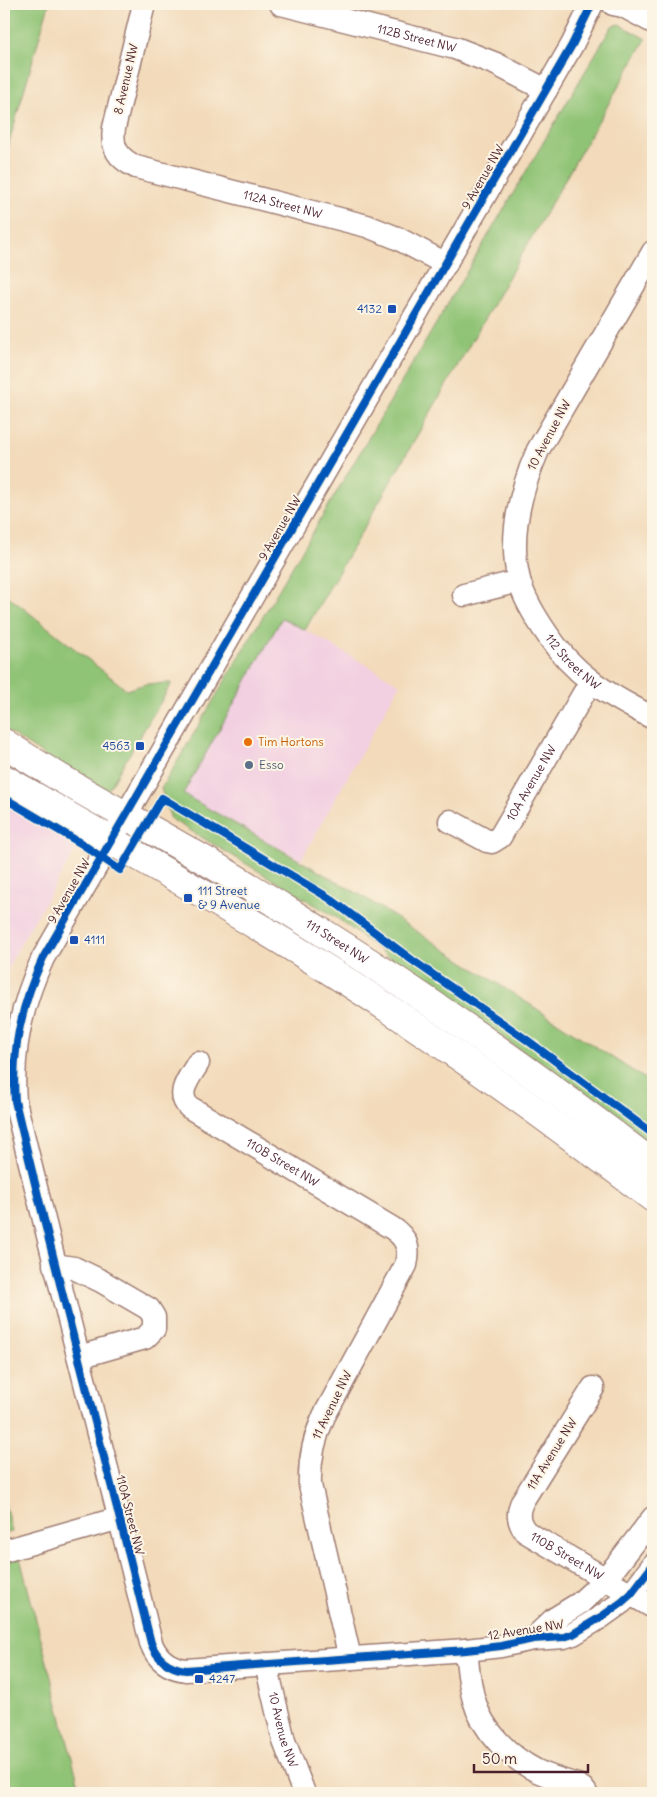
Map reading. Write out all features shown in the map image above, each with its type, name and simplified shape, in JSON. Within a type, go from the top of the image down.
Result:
[{"type":"main road","name":"111 Street NW","points":[[4,743],[125,816],[225,873],[417,994],[512,1060],[653,1164]]},
{"type":"main road","points":[[4,779],[200,891],[317,962],[408,1022],[578,1141],[653,1198]]},
{"type":"street","name":"8 Avenue NW","points":[[117,153],[114,144],[114,128],[144,4]]},
{"type":"street","name":"112B Street NW","points":[[282,4],[455,48],[496,64],[546,90]]},
{"type":"street","name":"9 Avenue NW","points":[[9,1074],[26,1001],[37,971],[572,45],[592,4]]},
{"type":"street","points":[[613,4],[629,9],[653,22]]},
{"type":"street","name":"112A Street NW","points":[[117,153],[136,167],[367,226],[397,238],[446,264]]},
{"type":"street","name":"10 Avenue NW","points":[[520,581],[516,550],[517,525],[519,506],[530,469],[538,450],[653,252]]},
{"type":"street","points":[[464,595],[520,581]]},
{"type":"street","name":"112 Street NW","points":[[520,581],[529,604],[553,642],[577,669],[591,681],[653,718]]},
{"type":"street","name":"10A Avenue NW","points":[[450,821],[487,841],[492,842],[500,837],[591,681]]},
{"type":"street","name":"110B Street NW","points":[[198,1063],[183,1092],[185,1102],[189,1108],[392,1228],[404,1237],[408,1252]]},
{"type":"street","name":"110A Street NW","points":[[9,1074],[54,1265],[151,1643],[160,1659],[176,1669],[186,1670],[466,1650]]},
{"type":"street","name":"11 Avenue NW","points":[[350,1658],[310,1485],[310,1460],[317,1432],[324,1416],[402,1273],[408,1252]]},
{"type":"street","points":[[54,1265],[74,1268],[101,1281],[148,1308],[154,1317],[154,1329],[145,1338],[79,1357]]},
{"type":"street","name":"11A Avenue NW","points":[[520,1522],[518,1511],[523,1500],[593,1388]]},
{"type":"street","points":[[4,1551],[120,1518]]},
{"type":"street","name":"12 Avenue NW","points":[[466,1650],[501,1646],[533,1639],[557,1638],[573,1634],[612,1610],[617,1586],[653,1518]]},
{"type":"street","name":"110B Street NW","points":[[520,1522],[526,1532],[653,1607]]},
{"type":"street","name":"12 Avenue NW","points":[[533,1639],[554,1619],[580,1603],[617,1586],[653,1565]]},
{"type":"street","points":[[466,1650],[474,1701],[484,1723],[494,1737],[524,1763],[560,1787],[577,1785],[586,1793]]},
{"type":"street","name":"10 Avenue NW","points":[[266,1664],[284,1741],[304,1793]]},
{"type":"shaded area","points":[[282,617],[400,684],[301,860],[183,794]]},
{"type":"shaded area","points":[[4,798],[82,844],[76,849],[11,961],[4,984]]},
{"type":"green space","points":[[4,4],[49,4],[4,160]]},
{"type":"green space","points":[[619,24],[646,39],[305,630],[282,618],[183,794],[362,896],[653,1084],[653,1149],[595,1104],[401,966],[337,918],[171,819],[161,789],[612,26]]},
{"type":"green space","points":[[4,593],[127,690],[145,684],[172,683],[105,795],[4,729]]},
{"type":"green space","points":[[4,1501],[12,1532],[4,1534]]},
{"type":"green space","points":[[20,1558],[81,1793],[4,1793],[4,1563]]},
{"type":"cycle path","points":[[592,4],[572,45],[43,958],[24,1010],[17,1046],[14,1083],[15,1101],[31,1169],[151,1643],[164,1662],[186,1670],[466,1650],[501,1646],[533,1639],[564,1637],[573,1634],[622,1602],[631,1594],[653,1565]]},
{"type":"cycle path","points":[[4,798],[82,844],[120,870],[162,798],[329,898],[412,960],[527,1040],[653,1134]]},
{"type":"place","name":"4132","points":[[392,309]]},
{"type":"place","name":"Tim Hortons","points":[[248,742]]},
{"type":"place","name":"4563","points":[[140,746]]},
{"type":"place","name":"Esso","points":[[249,765]]},
{"type":"place","name":"111 Street & 9 Avenue","points":[[188,898]]},
{"type":"place","name":"4111","points":[[74,940]]},
{"type":"place","name":"4247","points":[[199,1679]]}]
